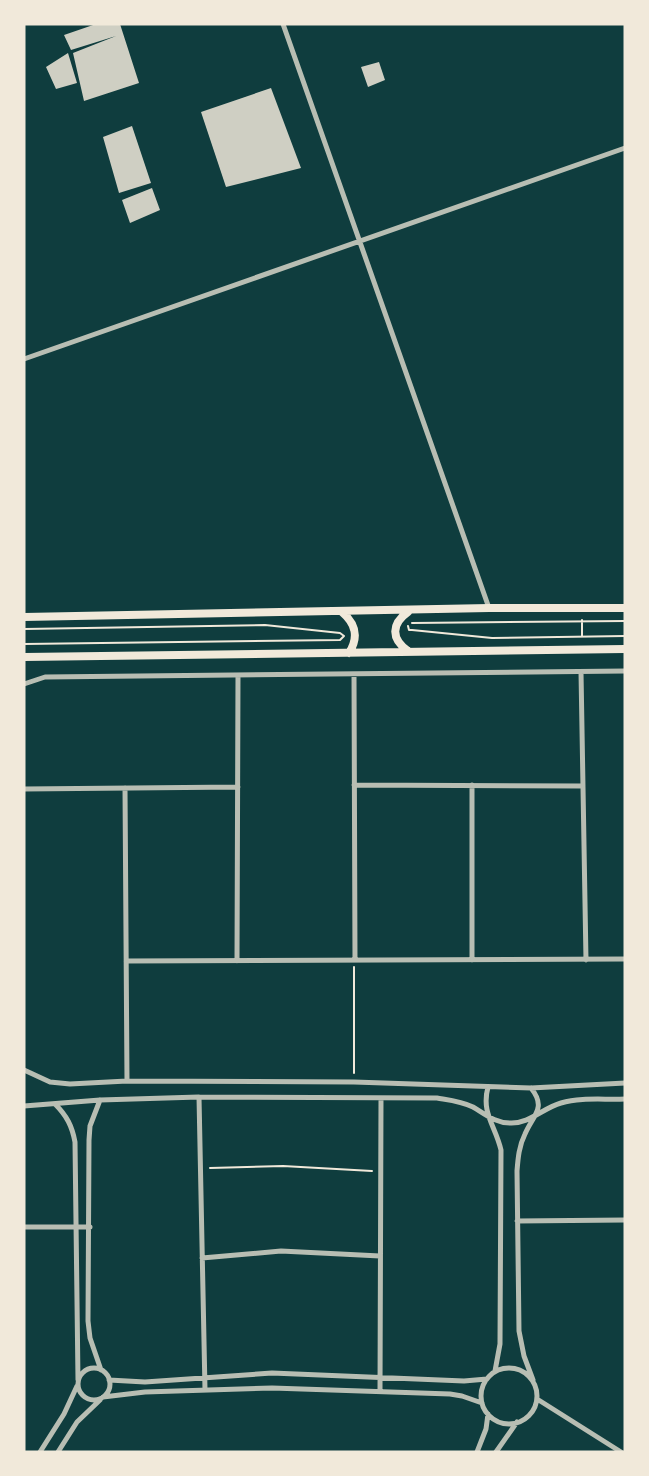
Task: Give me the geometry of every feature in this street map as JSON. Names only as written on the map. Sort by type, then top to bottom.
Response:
[{"type":"main road","points":[[24,617],[489,608],[625,608]]},
{"type":"main road","points":[[408,611],[400,617],[395,626],[395,637],[408,651]]},
{"type":"main road","points":[[342,612],[350,618],[354,626],[354,645],[349,653]]},
{"type":"main road","points":[[24,657],[625,649]]},
{"type":"street","points":[[283,24],[489,608]]},
{"type":"street","points":[[24,359],[625,148]]},
{"type":"street","points":[[24,684],[45,677],[625,671]]},
{"type":"street","points":[[581,672],[586,960]]},
{"type":"street","points":[[354,674],[355,960]]},
{"type":"street","points":[[237,961],[238,676]]},
{"type":"street","points":[[354,785],[583,786]]},
{"type":"street","points":[[472,785],[472,960]]},
{"type":"street","points":[[24,789],[238,787]]},
{"type":"street","points":[[126,788],[127,1082]]},
{"type":"street","points":[[126,961],[625,959]]},
{"type":"street","points":[[24,1070],[50,1082],[70,1084],[354,1082],[531,1088],[625,1083]]},
{"type":"street","points":[[488,1087],[485,1107],[487,1116],[497,1132],[501,1150],[500,1344],[495,1371],[487,1379],[482,1391],[482,1403],[488,1413],[501,1422],[517,1422]]},
{"type":"street","points":[[496,1452],[517,1422],[531,1413],[537,1399],[519,1331],[516,1171],[525,1132],[536,1115],[539,1105],[537,1095],[531,1088]]},
{"type":"street","points":[[24,1106],[100,1100],[200,1097],[455,1100],[499,1122],[512,1124],[525,1121],[563,1102],[625,1100]]},
{"type":"street","points":[[200,1097],[205,1390]]},
{"type":"street","points":[[380,1392],[381,1098]]},
{"type":"street","points":[[58,1452],[77,1422],[109,1389],[109,1380],[101,1370],[90,1338],[88,1321],[90,1126],[100,1100]]},
{"type":"street","points":[[55,1104],[65,1115],[72,1128],[75,1142],[78,1382],[83,1396],[96,1400],[103,1397],[145,1392],[272,1388],[450,1394],[482,1403]]},
{"type":"street","points":[[517,1221],[625,1220]]},
{"type":"street","points":[[24,1227],[90,1227]]},
{"type":"street","points":[[202,1258],[281,1251],[380,1256]]},
{"type":"street","points":[[495,1371],[512,1368],[520,1370],[533,1380]]},
{"type":"street","points":[[40,1452],[64,1414],[78,1382],[88,1369],[101,1370]]},
{"type":"street","points":[[109,1380],[145,1382],[272,1373],[464,1381],[487,1379]]},
{"type":"street","points":[[537,1399],[621,1452]]},
{"type":"street","points":[[477,1452],[486,1429],[488,1413]]},
{"type":"path","points":[[582,650],[583,609]]},
{"type":"path","points":[[625,621],[411,623],[408,627],[412,630],[474,638],[625,636]]},
{"type":"path","points":[[24,629],[265,625],[340,633],[344,636],[340,639],[328,640],[24,644]]},
{"type":"path","points":[[354,1082],[355,960]]},
{"type":"path","points":[[201,1169],[283,1167],[380,1172]]},
{"type":"building","points":[[96,24],[120,24],[139,83],[84,101],[73,53],[116,36],[71,50],[64,35]]},
{"type":"building","points":[[68,53],[77,83],[56,89],[46,67]]},
{"type":"building","points":[[379,62],[385,80],[368,87],[361,67]]},
{"type":"building","points":[[271,88],[301,168],[226,187],[201,112]]},
{"type":"building","points":[[132,126],[151,183],[119,193],[103,137]]},
{"type":"building","points":[[152,188],[160,210],[130,223],[122,200]]}]
